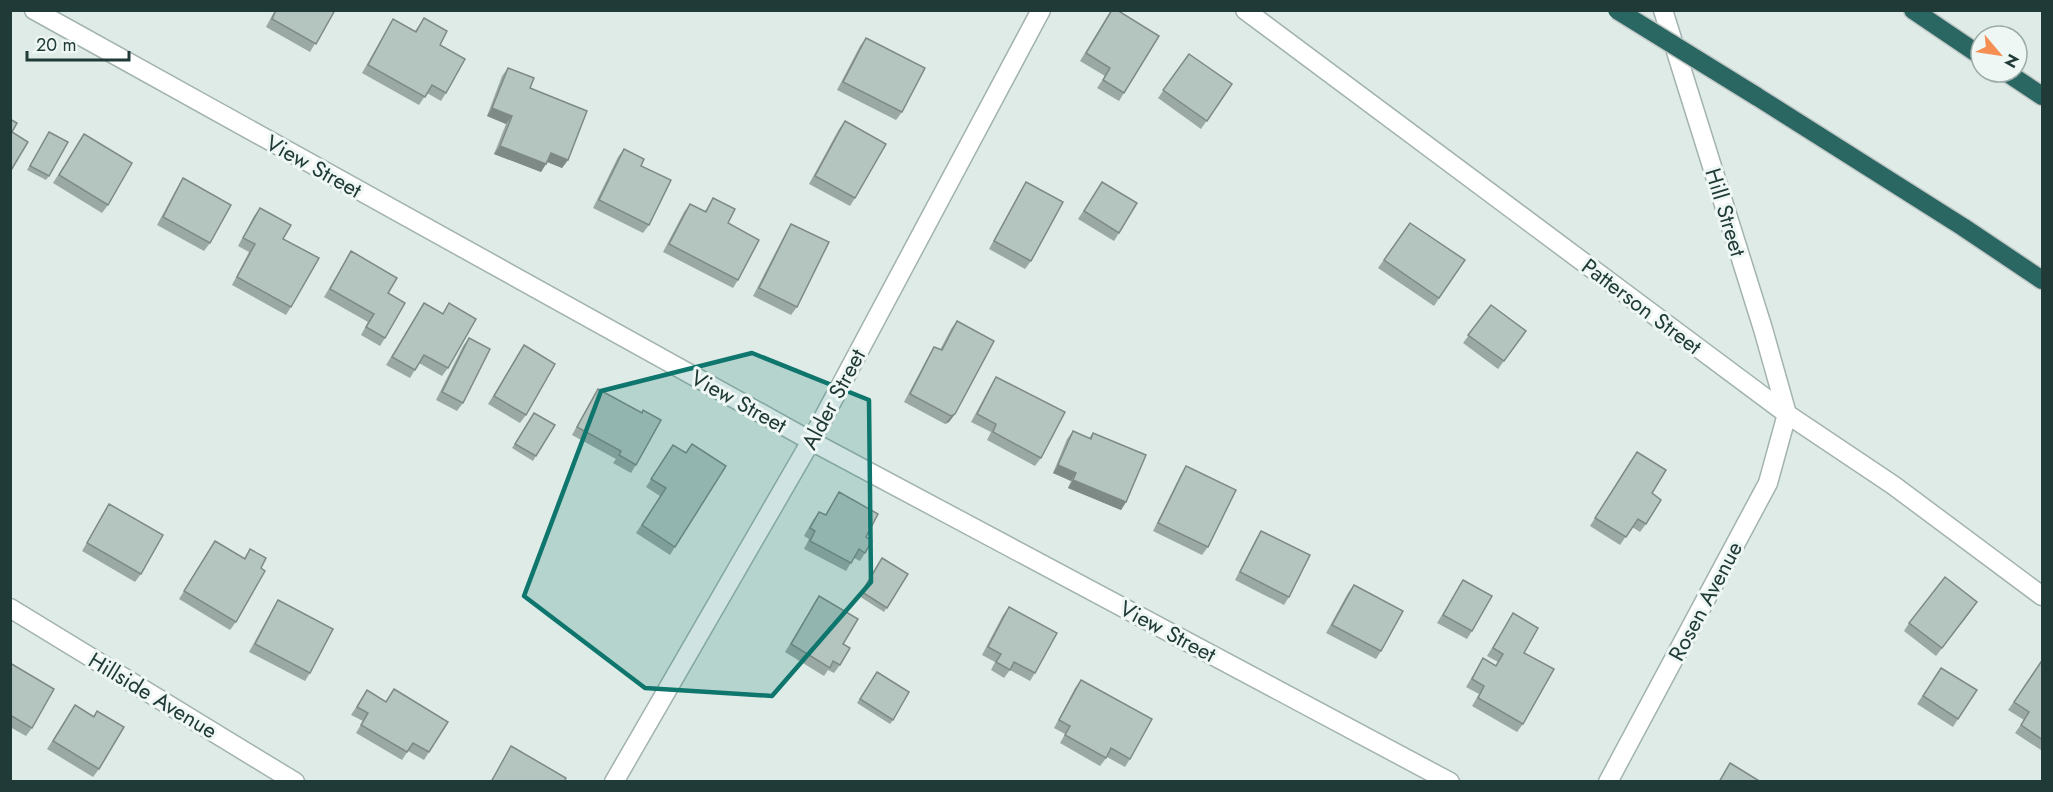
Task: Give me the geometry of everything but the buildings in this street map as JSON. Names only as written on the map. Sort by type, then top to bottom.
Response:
[{"type":"highway","points":[[1617,10],[2043,280]]},
{"type":"highway","points":[[1913,10],[1969,48]]},
{"type":"highway","points":[[2024,84],[2043,96]]},
{"type":"street","name":"View Street","points":[[34,10],[811,441],[1450,782]]},
{"type":"street","name":"Alder Street","points":[[615,782],[811,441],[1041,10]]},
{"type":"street","name":"Patterson Street","points":[[1245,10],[1787,414],[1893,485],[2043,596]]},
{"type":"street","name":"Hill Street","points":[[1663,10],[1787,414]]},
{"type":"street","name":"Rosen Avenue","points":[[1608,782],[1768,483],[1787,414]]},
{"type":"street","name":"Hillside Avenue","points":[[10,608],[295,782]]},
{"type":"highlighted area","points":[[752,353],[869,400],[871,582],[772,696],[645,688],[524,596],[601,391]]}]
